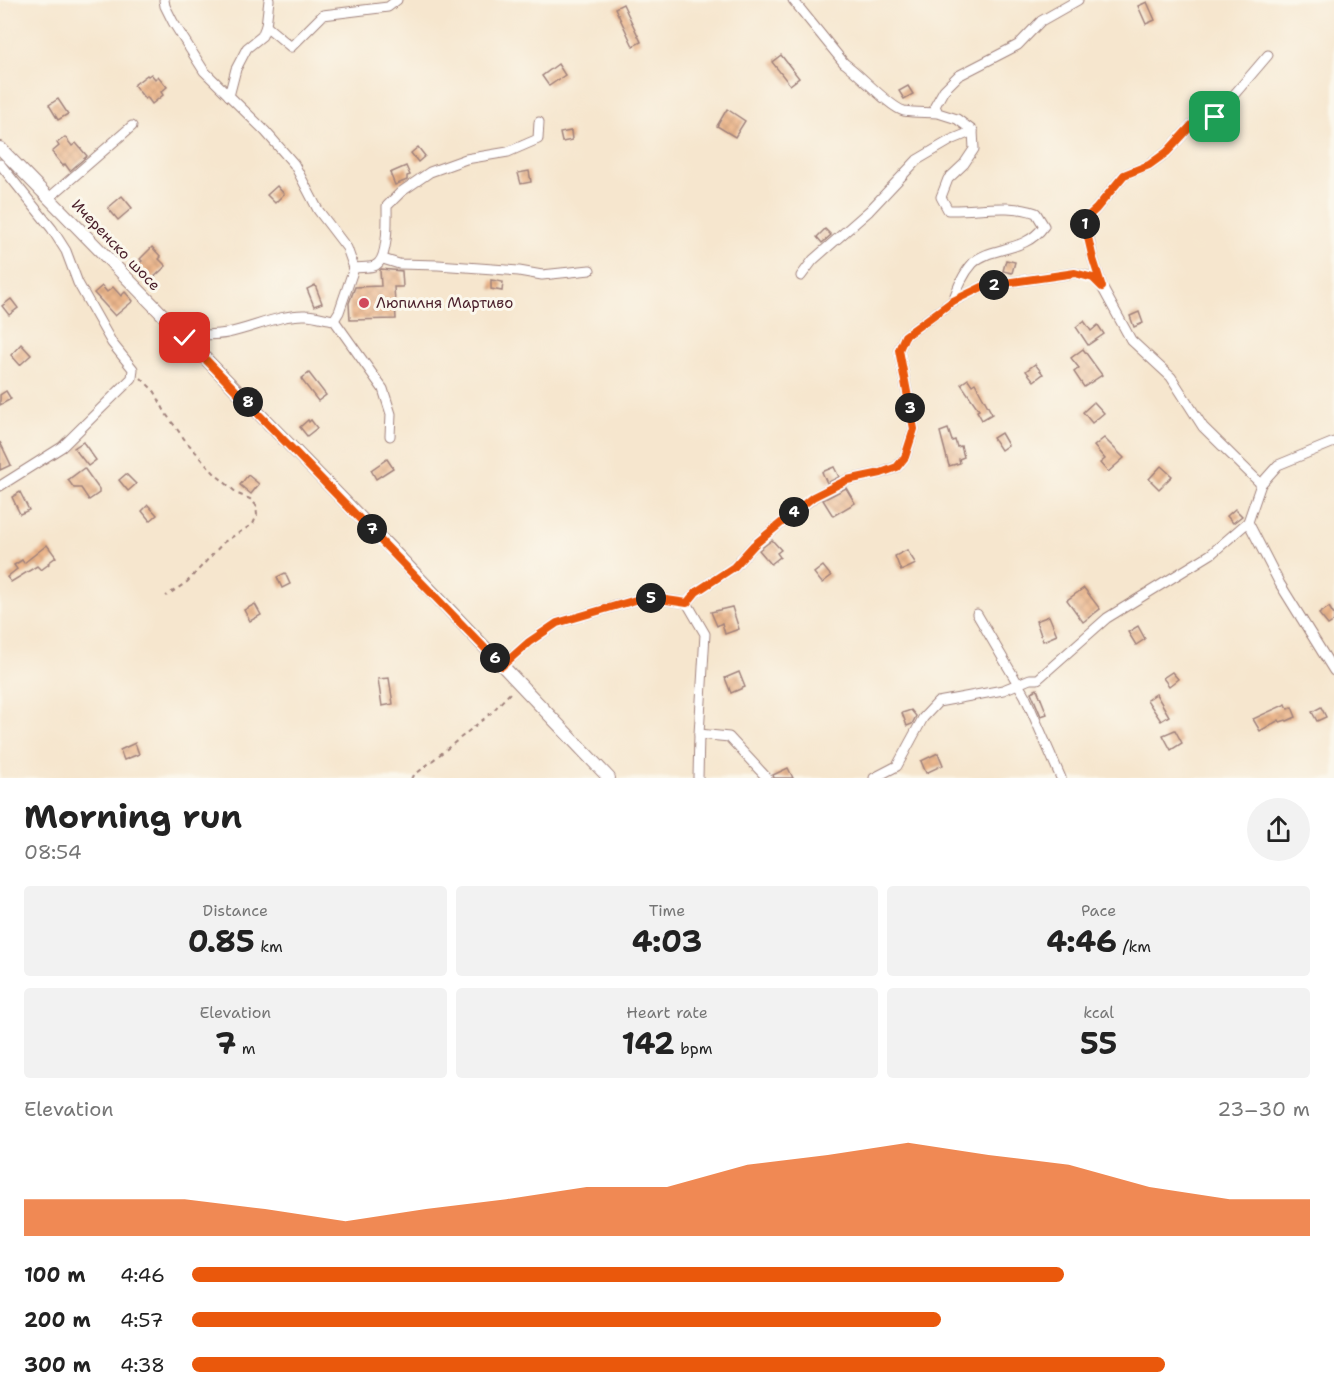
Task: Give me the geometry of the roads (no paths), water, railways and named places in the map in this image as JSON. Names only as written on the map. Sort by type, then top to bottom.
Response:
[{"type":"street","points":[[164,0],[173,22],[204,71],[265,131],[294,164],[318,210],[347,248],[354,268],[334,321]]},
{"type":"street","points":[[229,96],[236,69],[247,48],[262,36],[266,26],[269,0]]},
{"type":"street","points":[[266,26],[291,47],[323,15],[388,7],[397,0]]},
{"type":"street","points":[[793,0],[844,63],[902,111],[938,113],[957,119],[973,131],[974,149],[964,164],[948,179],[941,197],[948,210],[970,211],[997,207],[1026,209],[1036,213],[1044,226],[1038,234],[1018,246],[975,261],[962,278],[953,301]]},
{"type":"street","points":[[938,113],[935,106],[944,90],[958,76],[1018,45],[1041,21],[1064,4],[1078,0]]},
{"type":"street","points":[[1262,484],[1203,427],[1171,377],[1131,340],[1102,287],[1084,220],[1124,175],[1149,165],[1167,152],[1202,114],[1215,117],[1268,55]]},
{"type":"street","points":[[354,268],[376,265],[382,258],[385,248],[387,206],[401,192],[430,172],[466,159],[508,152],[538,139],[539,122]]},
{"type":"street","points":[[49,198],[132,126]]},
{"type":"street","points":[[801,276],[813,260],[869,212],[917,160],[951,140],[973,131]]},
{"type":"street","name":"Ичеренско шосе","points":[[0,148],[609,778]]},
{"type":"street","points":[[0,164],[66,251],[78,283],[112,343],[133,369],[132,378],[62,447],[0,486]]},
{"type":"street","points":[[382,258],[399,264],[519,271],[542,275],[590,270]]},
{"type":"street","points":[[687,603],[696,592],[734,567],[754,545],[813,497],[847,480],[897,467],[905,457],[914,429],[899,350],[905,336],[953,301],[984,286],[1075,273],[1093,278],[1102,287]]},
{"type":"street","points":[[185,338],[194,334],[228,333],[284,318],[306,315],[334,321],[383,389],[392,414],[390,435]]},
{"type":"street","points":[[874,778],[897,766],[923,718],[938,702],[1003,690],[1030,679],[1038,679],[1107,618],[1211,554],[1248,522],[1262,484],[1278,465],[1334,442]]},
{"type":"street","points":[[1248,522],[1280,584],[1334,671]]},
{"type":"street","points":[[502,666],[529,642],[557,623],[646,597],[687,603]]},
{"type":"street","points":[[687,603],[705,634],[698,778]]},
{"type":"street","points":[[977,614],[1026,696],[1061,778]]},
{"type":"street","points":[[699,734],[729,737],[767,778]]},
{"type":"place","name":"Люпилня Мартиво","points":[[364,303]]}]
